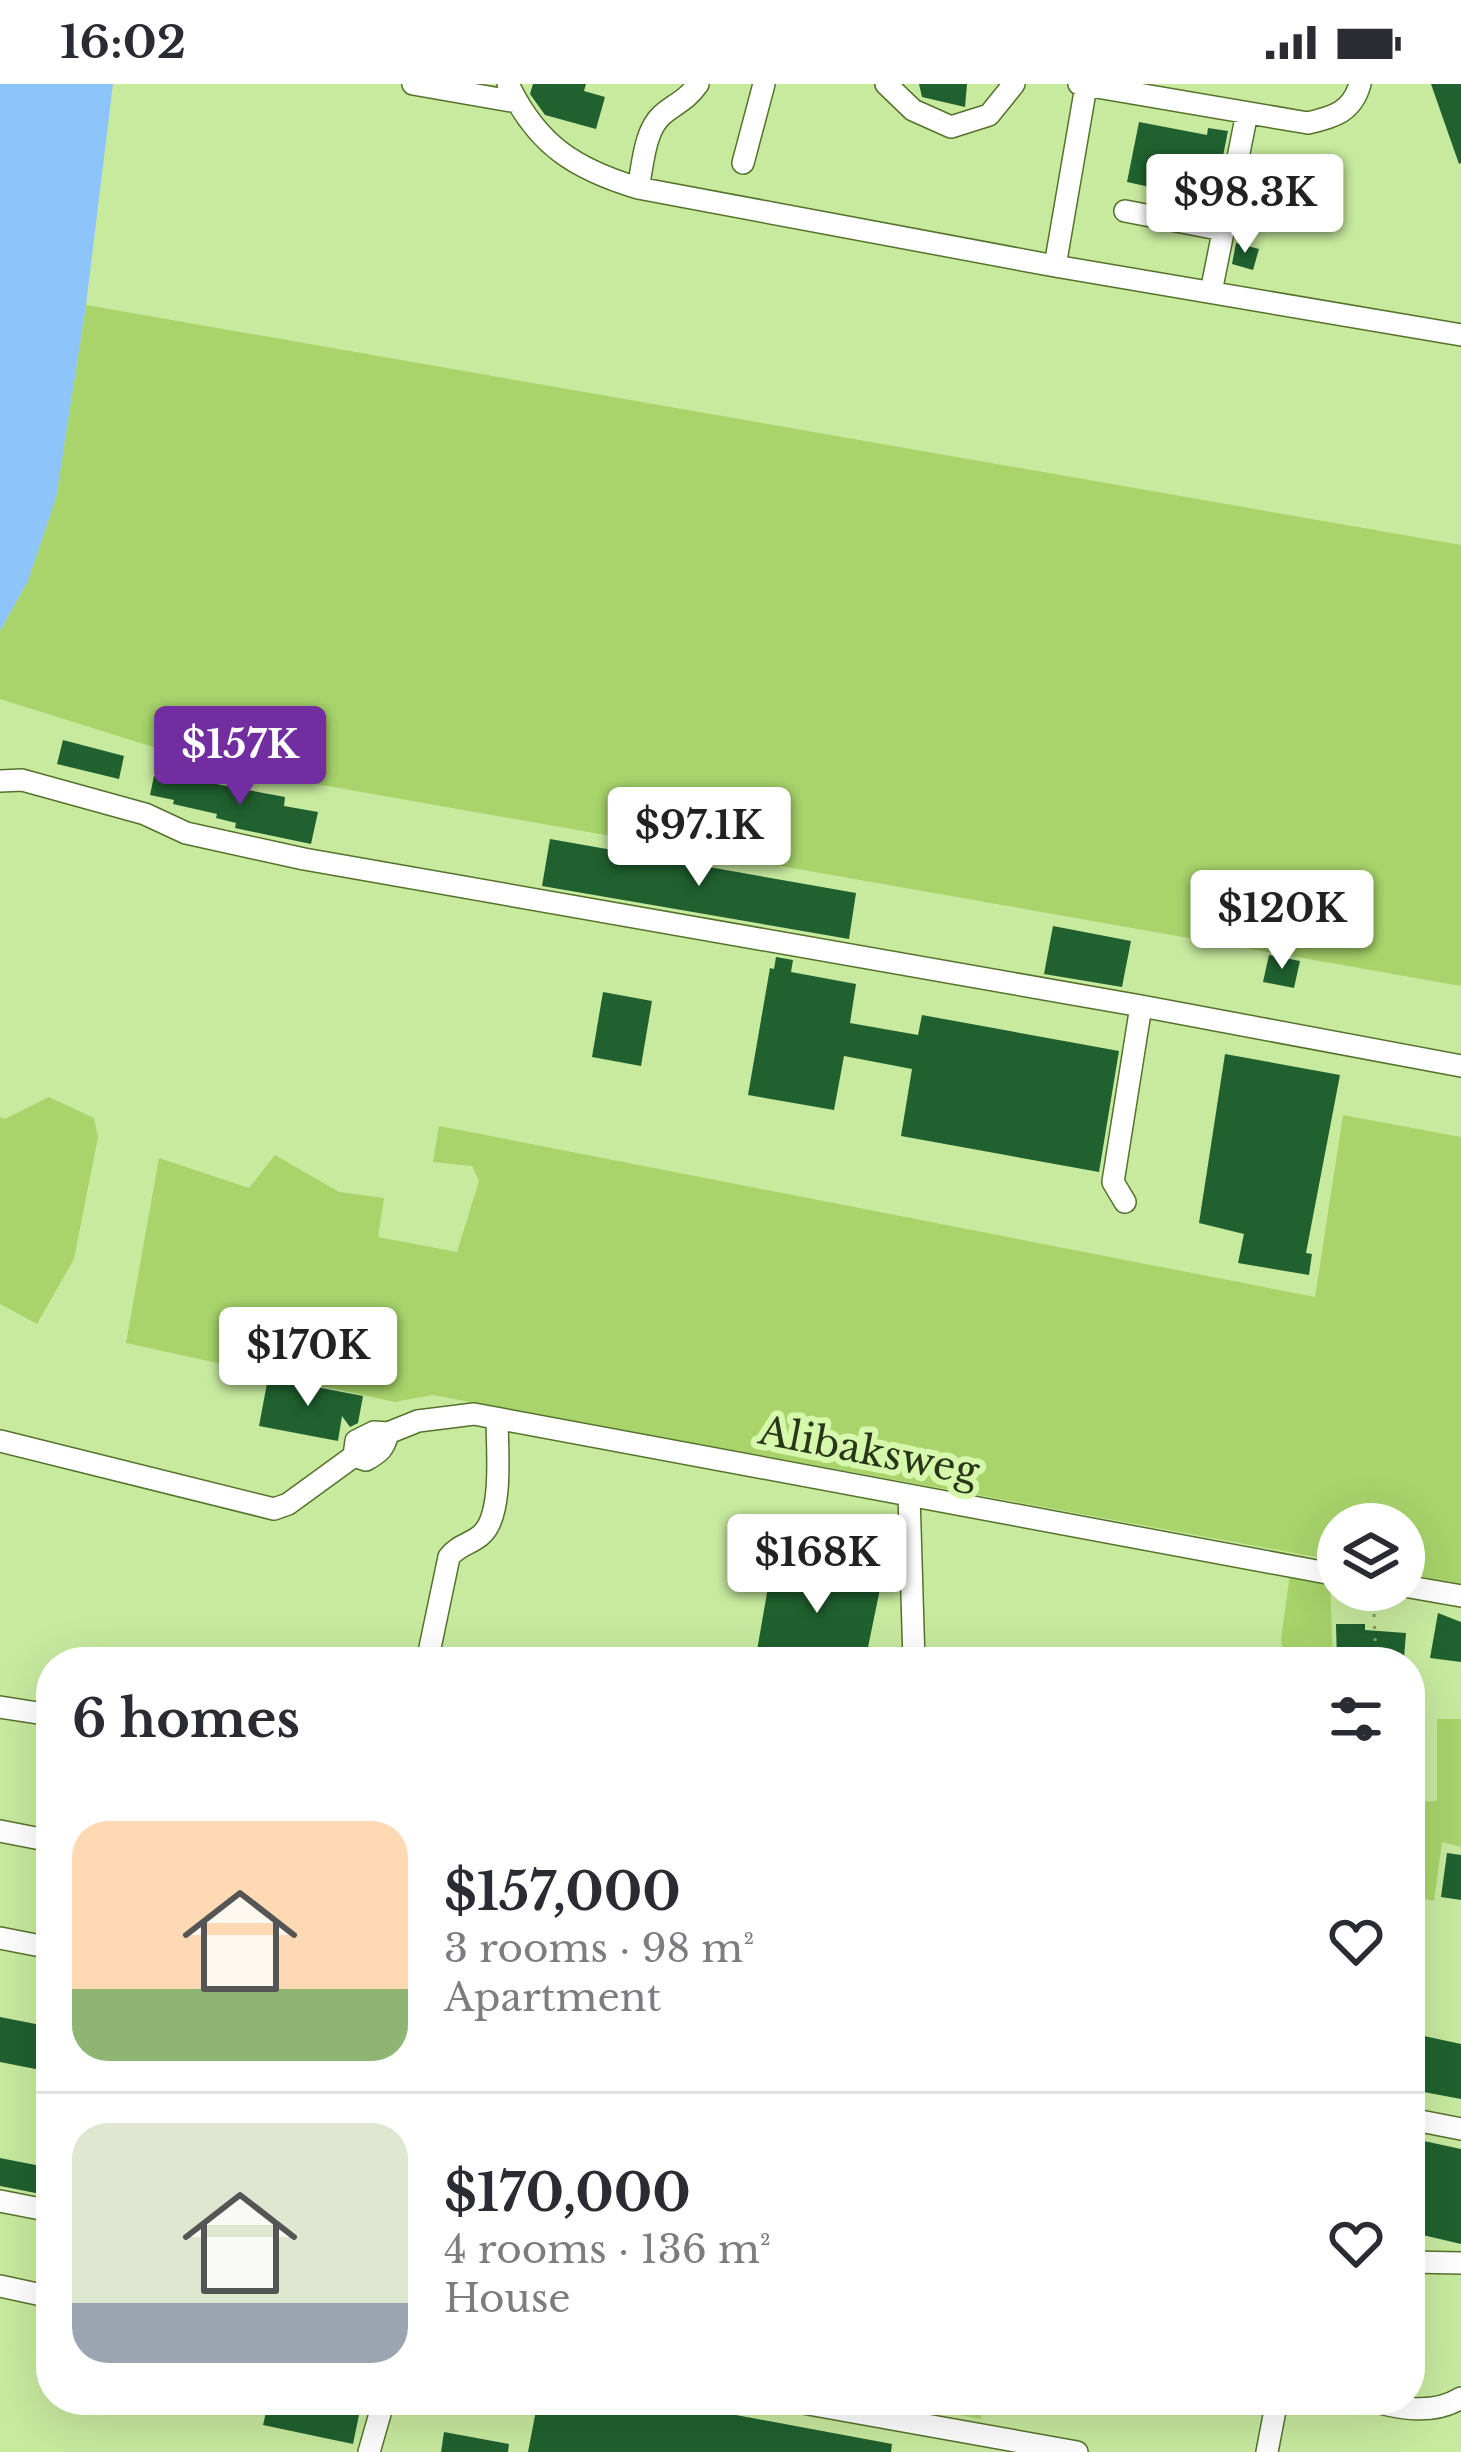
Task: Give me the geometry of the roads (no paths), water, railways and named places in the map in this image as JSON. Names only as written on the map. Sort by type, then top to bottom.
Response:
[{"type":"street","points":[[413,84],[513,93],[547,143],[597,175],[638,188],[1461,335]]},
{"type":"street","points":[[638,188],[651,130],[698,84]]},
{"type":"street","points":[[743,163],[764,84]]},
{"type":"street","points":[[886,84],[914,110],[951,127],[989,115],[1014,84]]},
{"type":"street","points":[[1055,266],[1083,85],[1308,123],[1344,113],[1360,84]]},
{"type":"street","points":[[1210,292],[1247,113]]},
{"type":"street","points":[[1125,211],[1223,230]]},
{"type":"street","points":[[0,781],[22,780],[145,814],[186,833],[304,859],[1461,1066]]},
{"type":"street","points":[[1126,1202],[1113,1182],[1141,1006]]},
{"type":"street","name":"Alibaksweg","points":[[0,1441],[274,1509],[288,1504],[370,1445],[418,1421],[474,1414],[1317,1571]]},
{"type":"street","points":[[430,1647],[449,1557],[483,1534],[491,1520],[497,1419]]},
{"type":"street","points":[[909,1495],[914,1647]]},
{"type":"street","points":[[1425,1590],[1461,1596]]},
{"type":"street","points":[[0,1707],[36,1713]]},
{"type":"street","points":[[0,1831],[36,1838]]},
{"type":"street","points":[[0,1938],[36,1945]]},
{"type":"street","points":[[1425,2122],[1461,2129]]},
{"type":"street","points":[[0,2201],[36,2208]]},
{"type":"street","points":[[1425,2262],[1461,2263]]},
{"type":"street","points":[[0,2285],[36,2293]]},
{"type":"street","points":[[1425,2408],[1461,2398]]},
{"type":"street","points":[[368,2452],[379,2415]]},
{"type":"street","points":[[869,2415],[1077,2452]]},
{"type":"street","points":[[1267,2452],[1274,2415]]},
{"type":"water","points":[[0,84],[113,84],[56,498],[28,581],[0,631]]}]
